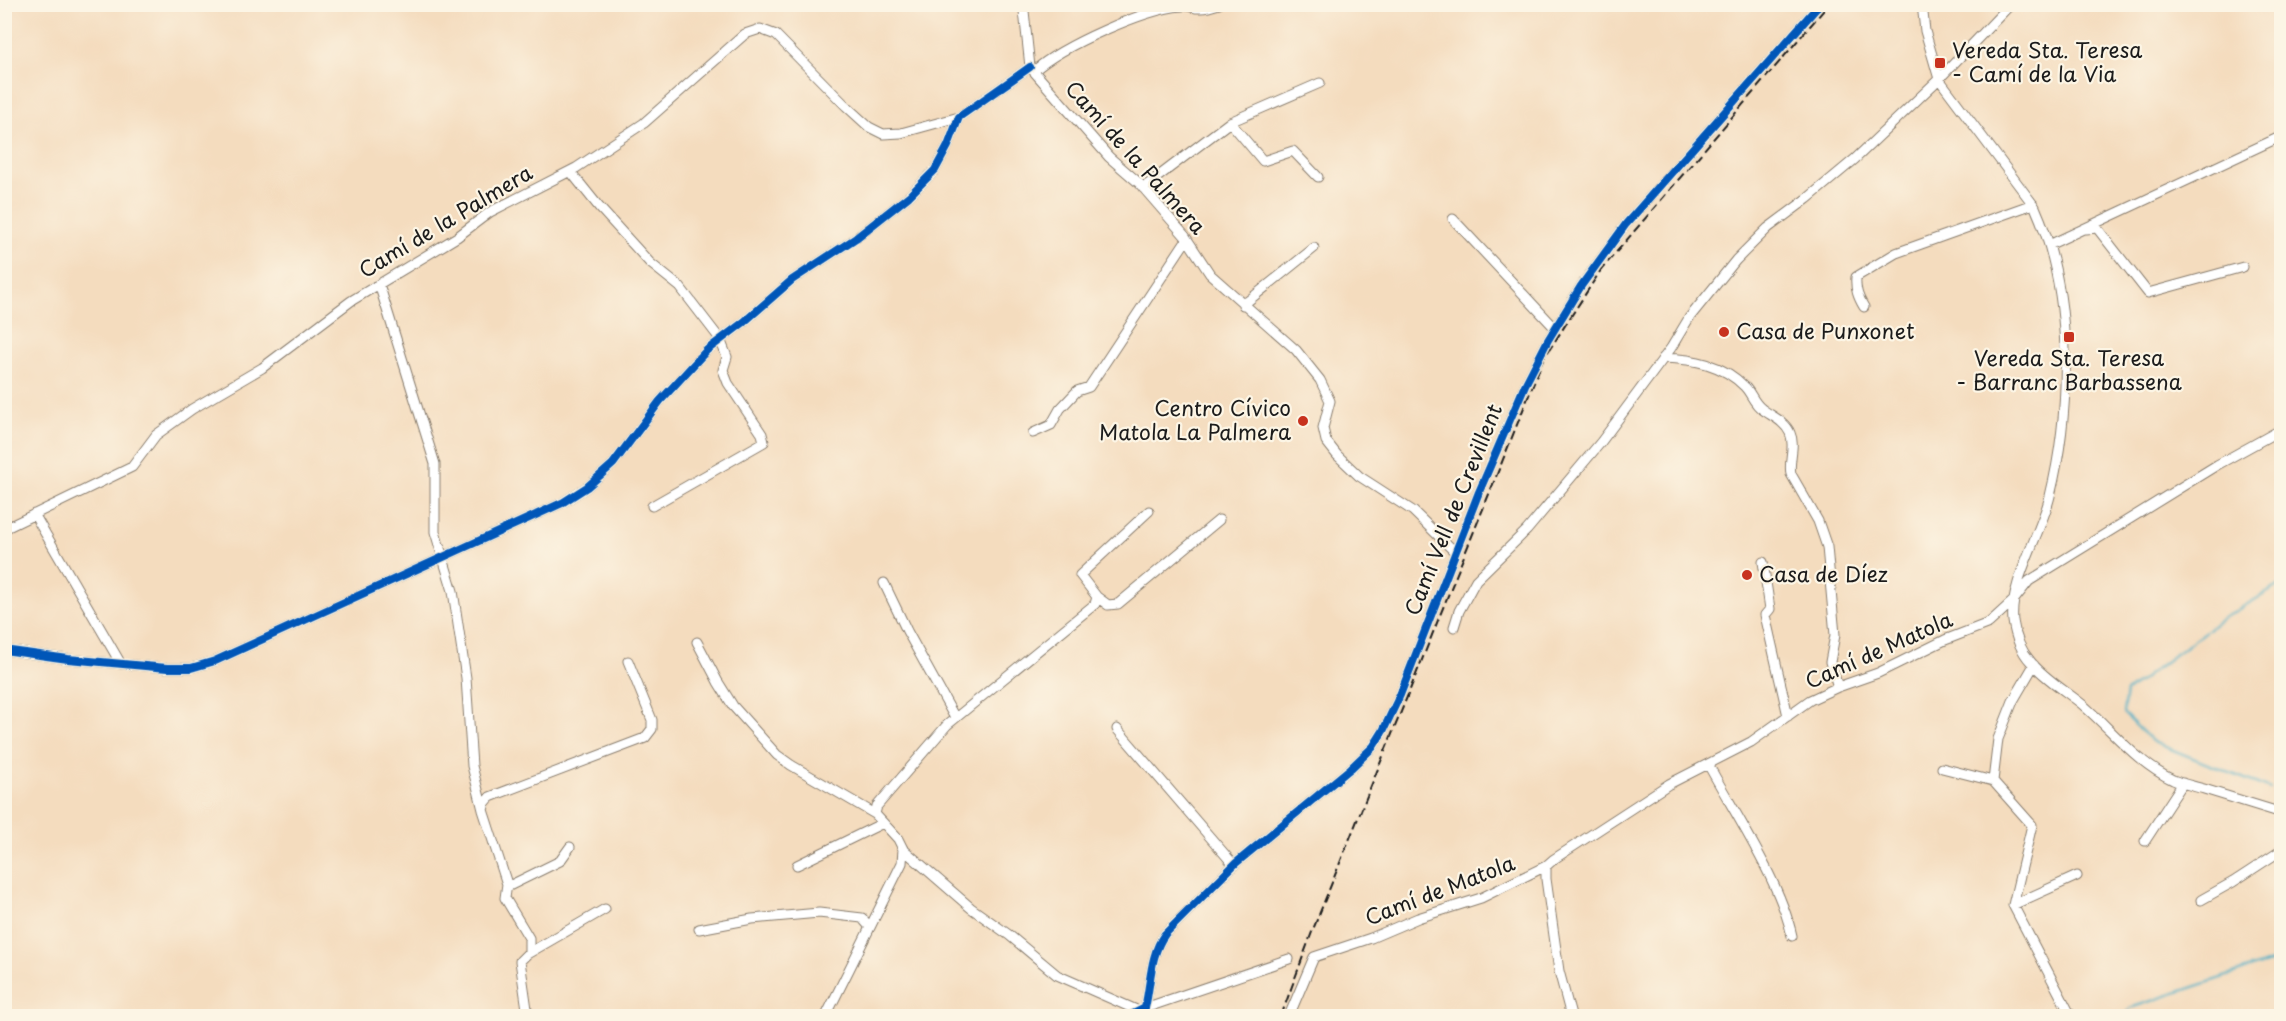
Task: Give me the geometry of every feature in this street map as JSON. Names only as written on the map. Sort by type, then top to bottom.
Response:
[{"type":"street","points":[[1021,4],[1032,69]]},
{"type":"street","points":[[4,650],[120,664],[191,668],[215,661],[562,503],[587,487],[613,464],[682,375],[720,339],[744,322],[792,280],[856,238],[909,196],[935,171],[959,117],[1048,59],[1090,38],[1148,13],[1184,5],[1199,9],[1219,4]]},
{"type":"street","name":"Camí Vell de Crevillent","points":[[1142,1009],[1157,944],[1234,865],[1373,747],[1400,695],[1455,552],[1525,385],[1555,328],[1581,286],[1626,224],[1820,4]]},
{"type":"street","points":[[1922,4],[1924,31],[1940,79],[2033,204],[2045,229],[2063,315],[2065,375],[2060,440],[2050,496],[2013,601],[2013,622],[2019,642],[2034,665],[2083,705],[2141,760],[2159,772],[2183,783],[2282,813]]},
{"type":"street","points":[[1454,627],[1459,611],[1476,580],[1527,530],[1578,470],[1663,358],[1696,310],[1736,260],[1768,228],[1855,159],[1940,79],[2011,4]]},
{"type":"street","name":"Camí de la Palmera","points":[[4,529],[132,467],[156,435],[192,409],[262,368],[351,301],[457,237],[490,212],[570,171],[644,123],[745,34],[760,29],[776,35],[846,106],[869,127],[883,134],[901,133],[959,117]]},
{"type":"street","name":"Camí de la Palmera","points":[[1032,69],[1109,157],[1143,188],[1187,239],[1210,274],[1296,350],[1320,380],[1330,401],[1323,428],[1326,441],[1337,455],[1359,476],[1413,511],[1455,552]]},
{"type":"street","points":[[1143,188],[1230,122],[1320,83]]},
{"type":"street","points":[[1230,122],[1263,161],[1293,151],[1318,177]]},
{"type":"street","points":[[2049,245],[2282,136]]},
{"type":"street","points":[[570,171],[650,263],[680,287],[720,339],[727,357],[723,370],[728,383],[762,434],[764,442],[652,506]]},
{"type":"street","points":[[1864,307],[1857,296],[1855,284],[1856,277],[1862,272],[1896,253],[2033,204]]},
{"type":"street","points":[[1453,219],[1555,328]]},
{"type":"street","points":[[2083,229],[2097,228],[2148,293],[2243,267]]},
{"type":"street","points":[[1033,433],[1051,425],[1060,409],[1077,391],[1089,387],[1187,239]]},
{"type":"street","points":[[1243,305],[1314,248]]},
{"type":"street","points":[[379,284],[435,464],[435,532],[454,602],[466,678],[472,766],[483,810],[507,884],[505,898],[529,938],[527,954]]},
{"type":"street","points":[[1663,358],[1684,359],[1705,364],[1733,375],[1749,391],[1761,409],[1774,415],[1790,431],[1793,446],[1789,466],[1791,474],[1818,521],[1827,546],[1835,634],[1830,662],[1838,687]]},
{"type":"street","name":"Camí de Matola","points":[[1289,1017],[1314,957],[1371,938],[1418,918],[1480,898],[1546,866],[1669,784],[1751,742],[1810,700],[1878,673],[1945,640],[1989,623],[2013,601],[2029,581],[2217,465],[2282,429]]},
{"type":"street","points":[[1149,511],[1080,575],[1097,597],[1108,605],[1118,604],[1219,520]]},
{"type":"street","points":[[34,514],[120,664]]},
{"type":"street","points":[[1763,562],[1770,609],[1765,615],[1788,716]]},
{"type":"street","points":[[884,583],[918,652],[955,718]]},
{"type":"street","points":[[875,814],[877,806],[947,724],[1095,604],[1097,597]]},
{"type":"street","points":[[698,642],[733,706],[777,755],[875,814],[898,839],[903,849],[971,908],[1017,941],[1057,975],[1142,1009]]},
{"type":"street","points":[[483,810],[490,797],[645,738],[652,729],[652,720],[628,661]]},
{"type":"street","points":[[1993,781],[1998,739],[2013,701],[2034,665]]},
{"type":"street","points":[[1118,729],[1234,865]]},
{"type":"street","points":[[1708,764],[1768,873],[1789,923],[1792,936]]},
{"type":"street","points":[[1942,768],[1993,781],[2032,825],[2013,905],[2071,1017]]},
{"type":"street","points":[[2145,841],[2183,783]]},
{"type":"street","points":[[796,865],[883,823]]},
{"type":"street","points":[[507,888],[560,861],[570,847]]},
{"type":"street","points":[[826,1017],[902,863],[903,849]]},
{"type":"street","points":[[2200,900],[2233,882],[2282,850]]},
{"type":"street","points":[[1546,866],[1559,971],[1571,1017]]},
{"type":"street","points":[[2013,905],[2078,876]]},
{"type":"street","points":[[528,1017],[520,961],[527,954],[605,909]]},
{"type":"street","points":[[699,929],[752,919],[819,914],[862,918],[870,927]]},
{"type":"street","points":[[1129,1017],[1142,1009],[1289,959]]},
{"type":"waterway","points":[[2270,789],[2153,742],[2123,713],[2126,692],[2220,620],[2282,584]]},
{"type":"waterway","points":[[2125,1016],[2130,1008],[2282,958]]},
{"type":"railway","points":[[1281,1016],[1312,932],[1544,358],[1601,270],[1829,4]]},
{"type":"cycle path","points":[[1129,1016],[1145,1008],[1156,950],[1165,934],[1236,863],[1351,768],[1373,747],[1400,695],[1479,492],[1525,385],[1548,340],[1581,286],[1626,224],[1820,4]]},
{"type":"cycle path","points":[[4,650],[68,659],[191,668],[215,661],[562,503],[587,487],[613,464],[660,401],[707,350],[744,322],[792,280],[856,238],[909,196],[935,170],[948,146],[959,117],[1030,67]]},
{"type":"place","name":"Vereda Sta. Teresa - Camí de la Via","points":[[1940,63]]},
{"type":"place","name":"Casa de Punxonet","points":[[1724,332]]},
{"type":"place","name":"Vereda Sta. Teresa - Barranc Barbassena","points":[[2069,337]]},
{"type":"place","name":"Centro Cívico Matola La Palmera","points":[[1303,421]]},
{"type":"place","name":"Casa de Díez","points":[[1747,575]]}]
